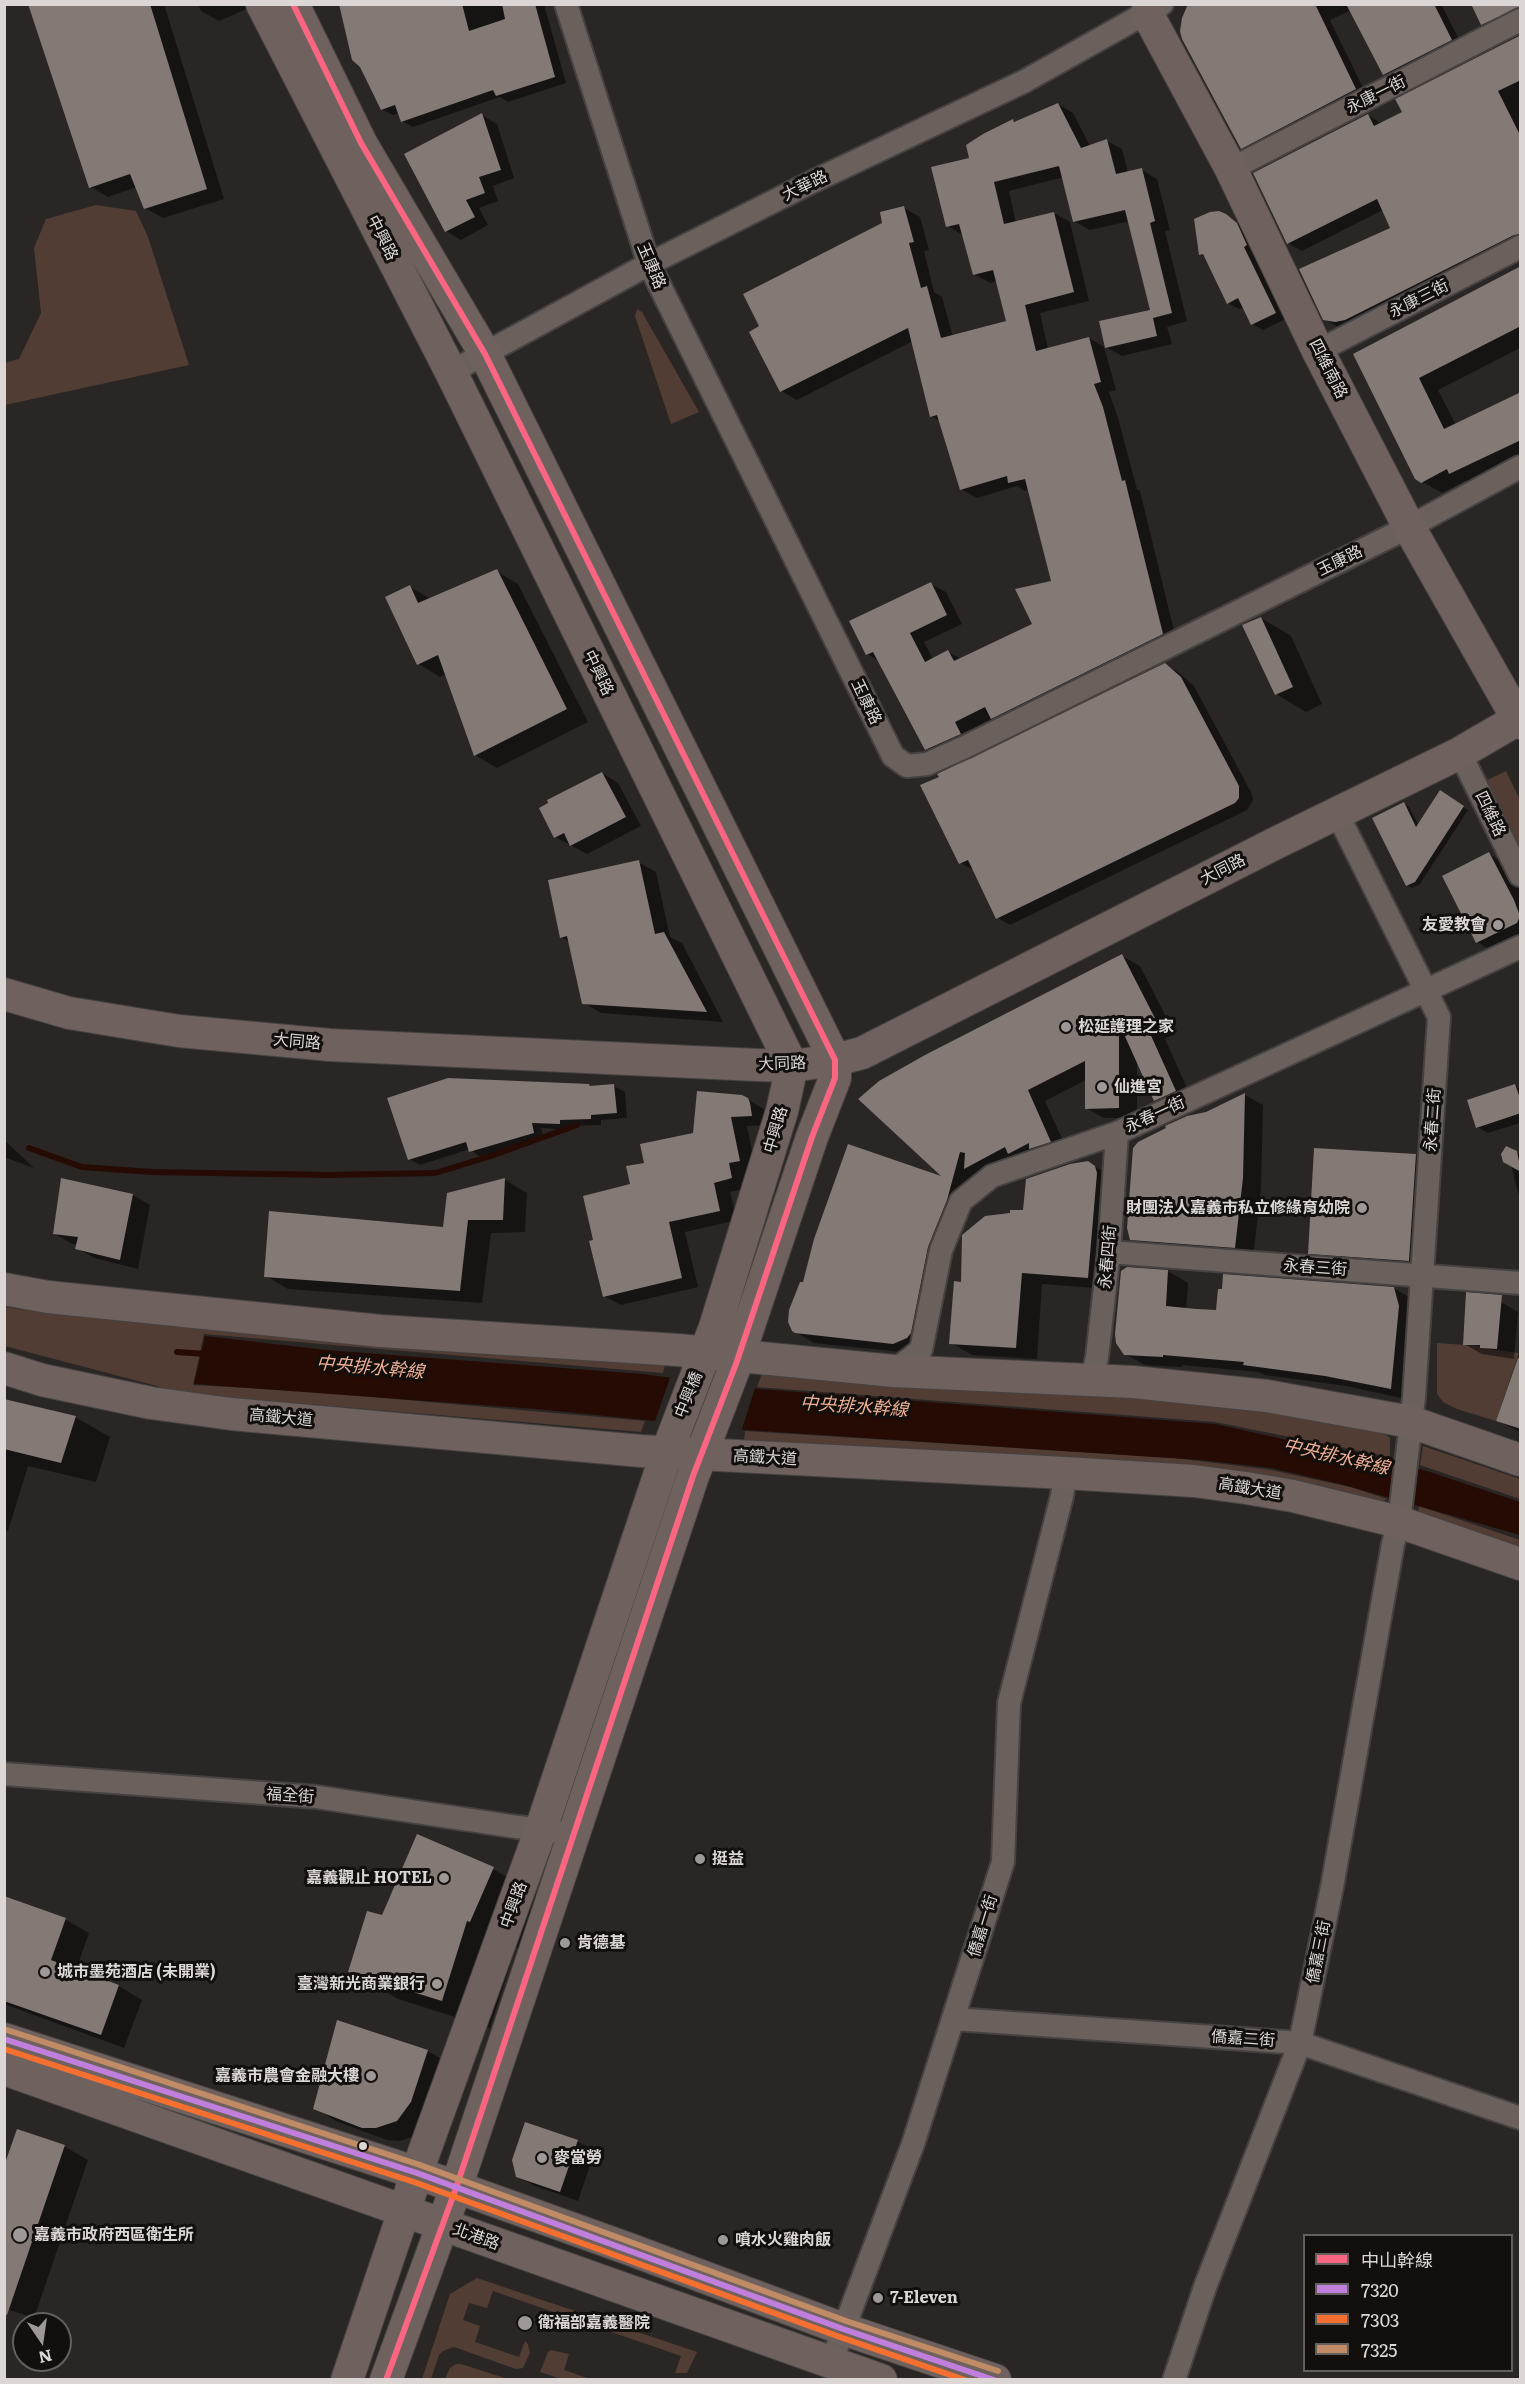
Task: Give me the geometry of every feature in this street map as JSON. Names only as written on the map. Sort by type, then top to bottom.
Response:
[{"type":"street","name":"中興路","points":[[262,4],[451,372],[792,1066],[782,1111],[704,1357]]},
{"type":"street","name":"中興路","points":[[293,4],[360,143],[485,354],[836,1060]]},
{"type":"street","name":"玉康路","points":[[566,4],[648,264],[893,756],[907,766],[927,764],[965,747],[1409,527],[1521,467]]},
{"type":"street","name":"大華路","points":[[451,372],[648,264],[814,181],[1025,81],[1155,9]]},
{"type":"street","name":"四維南路","points":[[1155,9],[1318,351],[1409,527],[1520,720]]},
{"type":"street","name":"永康一街","points":[[1231,169],[1521,20]]},
{"type":"street","name":"永康三街","points":[[1318,351],[1521,247]]},
{"type":"street","name":"大同路","points":[[4,994],[69,1013],[135,1024],[179,1031],[306,1043],[792,1066],[836,1060],[862,1053],[1460,753],[1520,720]]},
{"type":"street","name":"四維路","points":[[1460,753],[1521,875]]},
{"type":"street","name":"永春二街","points":[[1337,813],[1440,1017],[1424,1276],[1409,1436]]},
{"type":"street","name":"永春一街","points":[[894,1371],[921,1350],[941,1250],[961,1201],[992,1176],[1117,1133],[1521,947]]},
{"type":"street","points":[[737,1360],[812,1137],[835,1078],[836,1060]]},
{"type":"street","name":"永春四街","points":[[1092,1380],[1097,1357],[1109,1252],[1117,1133]]},
{"type":"street","name":"永春三街","points":[[1109,1252],[1521,1283]]},
{"type":"street","points":[[4,1289],[69,1299],[381,1331],[894,1371],[1092,1380],[1267,1396],[1409,1436],[1521,1460]]},
{"type":"street","name":"中興橋","points":[[671,1441],[704,1357]]},
{"type":"street","name":"中興橋","points":[[705,1442],[737,1360]]},
{"type":"street","name":"高鐵大道","points":[[4,1368],[42,1380],[140,1401],[231,1414],[705,1442],[1065,1473],[1194,1481],[1399,1514],[1521,1564]]},
{"type":"street","name":"僑嘉三街","points":[[1174,2379],[1205,2287],[1300,2043],[1332,1887],[1399,1514],[1409,1436]]},
{"type":"street","name":"中興路","points":[[347,2379],[417,2173],[541,1829],[671,1441]]},
{"type":"street","name":"中興路","points":[[386,2379],[456,2188],[705,1442]]},
{"type":"street","name":"僑嘉一街","points":[[831,2363],[914,2144],[1003,1862],[1009,1703],[1062,1496],[1065,1473]]},
{"type":"street","name":"福全街","points":[[4,1774],[316,1797],[517,1827],[573,1833]]},
{"type":"street","name":"僑嘉二街","points":[[954,2019],[1300,2043],[1521,2118]]},
{"type":"street","points":[[4,2039],[417,2173],[843,2329],[995,2379]]},
{"type":"street","name":"北港路","points":[[4,2069],[881,2379]]},
{"type":"shaded area","points":[[96,205],[136,211],[148,237],[189,365],[5,405],[5,363],[19,359],[41,313],[34,248],[46,219]]},
{"type":"shaded area","points":[[637,309],[642,312],[699,412],[671,424],[635,316]]},
{"type":"shaded area","points":[[1506,771],[1520,800],[1520,865],[1479,784]]},
{"type":"shaded area","points":[[4,1307],[45,1313],[120,1314],[666,1361],[663,1373],[204,1334],[193,1385],[304,1391],[645,1421],[641,1432],[187,1394],[5,1346]]},
{"type":"shaded area","points":[[1437,1343],[1480,1346],[1480,1348],[1519,1353],[1496,1421],[1457,1409],[1443,1402],[1437,1394]]},
{"type":"shaded area","points":[[764,1368],[1259,1405],[1377,1429],[1390,1438],[1390,1457],[1215,1422],[757,1387]]},
{"type":"shaded area","points":[[745,1431],[1175,1458],[1271,1470],[1350,1487],[1387,1499],[1378,1504],[744,1441]]},
{"type":"shaded area","points":[[1423,1446],[1520,1479],[1520,1499],[1420,1465]]},
{"type":"shaded area","points":[[1419,1506],[1520,1540],[1520,1555],[1417,1516]]},
{"type":"shaded area","points":[[477,2278],[697,2352],[687,2373],[675,2373],[681,2356],[493,2291],[487,2308],[469,2303],[463,2320],[480,2326],[475,2342],[519,2357],[525,2341],[530,2353],[523,2368],[516,2369],[454,2347],[439,2355],[431,2379],[422,2379],[450,2294]]},
{"type":"shaded area","points":[[551,2350],[569,2354],[564,2370],[590,2379],[561,2379],[540,2372]]},
{"type":"shaded area","points":[[456,2364],[508,2379],[445,2379],[450,2368]]},
{"type":"water","points":[[205,1336],[326,1350],[642,1374],[760,1389],[1215,1424],[1424,1470],[1520,1502],[1520,1535],[1344,1485],[1271,1468],[1200,1460],[746,1430],[536,1409],[194,1384]]},
{"type":"pier","points":[[671,1375],[756,1385],[741,1432],[654,1424]]},
{"type":"building","points":[[28,4],[150,4],[207,189],[144,209],[130,174],[89,188]]},
{"type":"building","points":[[339,4],[462,4],[469,31],[505,19],[502,4],[535,4],[555,77],[496,96],[493,90],[401,122],[395,105],[381,110],[360,67],[352,60]]},
{"type":"building","points":[[1188,4],[1315,4],[1356,89],[1241,149],[1182,39],[1180,31],[1182,18]]},
{"type":"building","points":[[1346,4],[1434,4],[1452,40],[1383,75]]},
{"type":"building","points":[[1471,4],[1521,4],[1521,7],[1481,25]]},
{"type":"building","points":[[1521,35],[1521,80],[1498,91],[1521,137],[1521,234],[1514,235],[1345,320],[1335,322],[1323,320],[1299,269],[1390,228],[1377,199],[1287,244],[1253,173],[1368,114],[1374,126],[1402,112],[1395,99]]},
{"type":"building","points":[[1058,103],[1081,148],[1107,139],[1116,174],[1142,168],[1155,221],[1150,223],[1172,313],[1153,318],[1157,336],[1105,348],[1099,321],[1150,310],[1125,210],[1073,222],[1059,166],[994,182],[1004,224],[1054,212],[1074,292],[1025,305],[1036,351],[1089,337],[1101,382],[1094,384],[1103,407],[1122,481],[1125,480],[1163,634],[991,719],[985,707],[955,722],[961,734],[925,750],[873,652],[866,655],[849,621],[931,582],[947,615],[910,633],[925,662],[948,650],[954,661],[1032,624],[1015,589],[1051,581],[1025,479],[1008,483],[1007,476],[960,490],[937,415],[930,417],[908,328],[780,392],[749,332],[759,326],[743,294],[882,223],[880,212],[904,206],[914,242],[909,243],[921,288],[927,286],[941,338],[1006,321],[993,270],[973,275],[959,224],[946,227],[931,167],[969,158],[966,145],[983,134],[1013,119],[1014,122]]},
{"type":"building","points":[[482,113],[501,170],[479,177],[485,193],[466,200],[475,217],[445,232],[404,154]]},
{"type":"building","points":[[1219,211],[1237,223],[1247,245],[1244,247],[1276,313],[1251,325],[1238,298],[1227,304],[1203,254],[1199,255],[1194,219]]},
{"type":"building","points":[[1521,266],[1521,326],[1419,378],[1444,429],[1521,392],[1521,440],[1449,474],[1447,469],[1421,483],[1415,479],[1353,354]]},
{"type":"building","points":[[497,569],[567,709],[474,756],[438,655],[417,665],[385,597],[410,585],[418,603]]},
{"type":"building","points":[[1261,617],[1293,687],[1275,695],[1242,625]]},
{"type":"building","points":[[1165,663],[1181,677],[1239,786],[1239,798],[1235,803],[996,919],[968,860],[959,864],[920,785],[939,777],[937,774]]},
{"type":"building","points":[[602,772],[626,817],[570,846],[564,833],[554,838],[539,808],[548,803],[547,800]]},
{"type":"building","points":[[1440,790],[1464,806],[1415,882],[1406,886],[1372,818],[1404,802],[1416,827]]},
{"type":"building","points":[[1489,852],[1520,916],[1517,923],[1476,943],[1442,876]]},
{"type":"building","points":[[639,860],[655,934],[664,932],[707,1012],[582,1004],[567,936],[560,938],[548,880]]},
{"type":"building","points":[[1122,954],[1158,1024],[1148,1029],[1176,1091],[1154,1101],[1119,1023],[1119,1108],[1085,1109],[1085,1061],[1028,1090],[1051,1142],[1029,1149],[1029,1143],[1008,1154],[1005,1147],[964,1169],[965,1153],[960,1152],[947,1200],[928,1247],[911,1333],[907,1338],[893,1344],[792,1331],[788,1322],[789,1310],[800,1282],[803,1282],[814,1239],[848,1144],[941,1176],[858,1099],[879,1081],[925,1055]]},
{"type":"building","points":[[448,1078],[589,1084],[590,1086],[614,1084],[617,1113],[591,1115],[591,1119],[560,1120],[560,1124],[532,1123],[534,1133],[469,1152],[466,1142],[408,1160],[387,1098]]},
{"type":"building","points":[[1515,1084],[1521,1101],[1521,1113],[1476,1128],[1467,1100]]},
{"type":"building","points":[[697,1091],[742,1095],[748,1098],[750,1103],[752,1116],[731,1117],[740,1161],[729,1163],[732,1178],[714,1183],[720,1211],[669,1222],[682,1278],[603,1297],[589,1241],[593,1240],[583,1196],[630,1184],[626,1166],[644,1163],[640,1144],[693,1133]]},
{"type":"building","points":[[1245,1093],[1243,1178],[1235,1248],[1130,1240],[1127,1228],[1133,1148],[1138,1142],[1166,1128],[1165,1126],[1187,1116],[1206,1112]]},
{"type":"building","points":[[1506,1146],[1517,1151],[1521,1172],[1503,1162],[1501,1154]]},
{"type":"building","name":"財團法人嘉義市私立修緣育幼院","points":[[1314,1148],[1416,1154],[1409,1261],[1308,1254]]},
{"type":"building","points":[[1088,1161],[1095,1166],[1097,1173],[1088,1278],[1022,1273],[1016,1348],[949,1344],[954,1281],[961,1282],[962,1235],[985,1216],[1010,1213],[1010,1210],[1023,1210],[1026,1179],[1070,1164]]},
{"type":"building","points":[[61,1178],[133,1194],[120,1260],[75,1249],[78,1237],[53,1234]]},
{"type":"building","points":[[505,1178],[503,1220],[468,1220],[460,1291],[264,1277],[269,1211],[443,1227],[447,1193]]},
{"type":"building","points":[[1127,1267],[1168,1270],[1166,1306],[1197,1309],[1216,1310],[1218,1289],[1222,1289],[1223,1274],[1394,1287],[1399,1306],[1391,1389],[1325,1376],[1243,1365],[1244,1362],[1163,1355],[1163,1357],[1124,1355],[1116,1343],[1115,1334],[1121,1271]]},
{"type":"building","points":[[1466,1292],[1502,1295],[1497,1349],[1480,1348],[1480,1345],[1463,1345]]},
{"type":"building","points":[[1518,1358],[1521,1359],[1521,1429],[1496,1421]]},
{"type":"building","points":[[4,1399],[76,1416],[61,1463],[4,1449]]},
{"type":"building","points":[[417,1834],[494,1867],[470,1922],[467,1921],[442,2001],[348,1972],[367,1911],[382,1915]]},
{"type":"building","name":"城市墨苑酒店 (未開業)","points":[[4,1896],[66,1918],[51,1960],[119,1985],[101,2035],[4,2001]]},
{"type":"building","name":"嘉義市農會金融大樓","points":[[337,2020],[428,2050],[411,2102],[397,2121],[376,2128],[362,2128],[313,2109]]},
{"type":"building","points":[[525,2122],[578,2140],[560,2192],[516,2177],[512,2160]]},
{"type":"building","name":"嘉義市政府西區衛生所","points":[[17,2129],[65,2145],[7,2315],[4,2314],[4,2166]]},
{"type":"waterway","points":[[29,1148],[82,1167],[152,1172],[328,1175],[435,1173],[491,1156],[577,1125]]},
{"type":"waterway","name":"中央排水幹線","points":[[177,1352],[206,1354]]},
{"type":"transit line","name":"中山幹線","points":[[293,4],[361,143],[485,354],[835,1060],[835,1078],[812,1137],[736,1364],[693,1476],[456,2188],[386,2380]]},
{"type":"transit line","name":"7325","points":[[7,2030],[420,2165],[846,2321],[998,2371]]},
{"type":"transit line","name":"7320","points":[[4,2039],[417,2173],[843,2329],[994,2380]]},
{"type":"transit line","name":"7303","points":[[4,2049],[414,2182],[840,2337],[965,2380]]},
{"type":"place","name":"友愛教會","points":[[1498,925]]},
{"type":"place","name":"松延護理之家","points":[[1066,1027]]},
{"type":"place","name":"仙進宮","points":[[1102,1087]]},
{"type":"place","name":"財團法人嘉義市私立修緣育幼院","points":[[1362,1208]]},
{"type":"place","name":"挺益","points":[[700,1859]]},
{"type":"place","name":"嘉義觀止 HOTEL","points":[[444,1878]]},
{"type":"place","name":"肯德基","points":[[565,1943]]},
{"type":"place","name":"城市墨苑酒店 (未開業)","points":[[45,1972]]},
{"type":"place","name":"臺灣新光商業銀行","points":[[437,1984]]},
{"type":"place","name":"嘉義市農會金融大樓","points":[[371,2076]]},
{"type":"place","name":"麥當勞","points":[[542,2158]]},
{"type":"place","name":"嘉義市政府西區衛生所","points":[[20,2235]]},
{"type":"place","name":"噴水火雞肉飯","points":[[723,2240]]},
{"type":"place","name":"7-Eleven","points":[[878,2298]]},
{"type":"place","name":"衛福部嘉義醫院","points":[[525,2323]]}]
